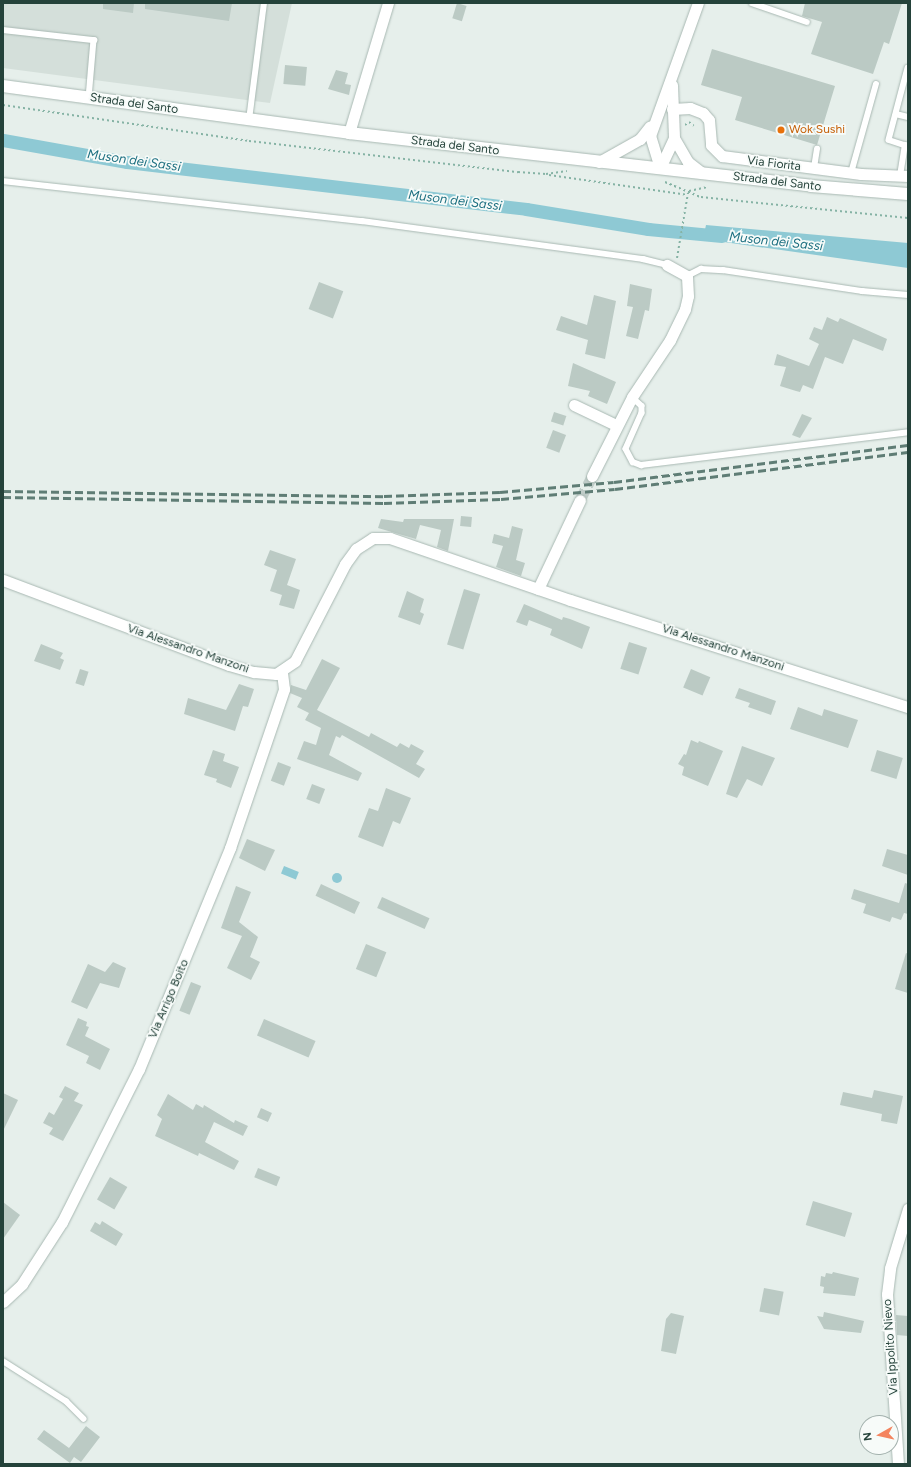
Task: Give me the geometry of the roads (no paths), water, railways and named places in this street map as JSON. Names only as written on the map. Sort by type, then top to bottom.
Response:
[{"type":"main road","name":"Strada del Santo","points":[[3,86],[349,133],[811,186],[908,194]]},
{"type":"street","points":[[349,133],[388,3]]},
{"type":"street","points":[[660,168],[650,136],[698,3]]},
{"type":"street","points":[[674,72],[672,109],[674,138],[688,162],[702,173]]},
{"type":"street","name":"Via Fiorita","points":[[672,109],[690,108],[703,113],[709,120],[711,145],[722,156],[814,169],[904,176]]},
{"type":"street","points":[[599,162],[640,140],[655,119]]},
{"type":"street","points":[[660,168],[674,138]]},
{"type":"street","points":[[592,476],[616,425],[632,397],[679,324],[688,296],[687,276],[667,265]]},
{"type":"street","points":[[574,405],[616,425]]},
{"type":"street","points":[[538,589],[580,500]]},
{"type":"street","name":"Via Alessandro Manzoni","points":[[3,580],[229,665],[269,674],[282,672],[295,661],[350,556],[363,543],[373,538],[390,538],[538,589],[908,707]]},
{"type":"street","name":"Via Arrigo Boito","points":[[3,1302],[22,1284],[58,1229],[139,1069],[230,848],[284,689],[282,672]]},
{"type":"street","name":"Via Ippolito Nievo","points":[[898,1464],[887,1294],[891,1261],[908,1209]]},
{"type":"lane","points":[[249,120],[264,3]]},
{"type":"lane","points":[[752,3],[807,22]]},
{"type":"lane","points":[[3,30],[94,40],[88,98]]},
{"type":"lane","points":[[904,176],[907,145],[889,140],[908,68]]},
{"type":"lane","points":[[851,173],[876,84]]},
{"type":"lane","points":[[896,114],[908,117]]},
{"type":"lane","points":[[814,169],[817,149]]},
{"type":"lane","points":[[3,181],[362,221],[643,259],[667,265]]},
{"type":"lane","points":[[687,276],[695,271],[707,268],[908,295]]},
{"type":"lane","points":[[632,397],[642,406],[642,413],[626,449],[633,462],[641,465],[908,432]]},
{"type":"lane","points":[[3,1361],[66,1401],[84,1419]]},
{"type":"water","points":[[706,225],[908,243],[908,268],[703,239]]},
{"type":"water","points":[[284,866],[299,872],[296,879],[281,873]]},
{"type":"water","points":[[335,873],[339,873],[341,874],[341,882],[335,883],[332,880],[332,876]]},
{"type":"waterway","name":"Muson dei Sassi","points":[[3,140],[127,162],[526,209],[648,229],[722,236]]},
{"type":"tunnel","points":[[580,500],[592,476]]},
{"type":"railway","points":[[3,491],[384,496],[500,492],[614,482],[908,445]]},
{"type":"railway","points":[[3,497],[384,503],[501,499],[615,489],[908,452]]},
{"type":"place","name":"Wok Sushi","points":[[781,130]]}]
